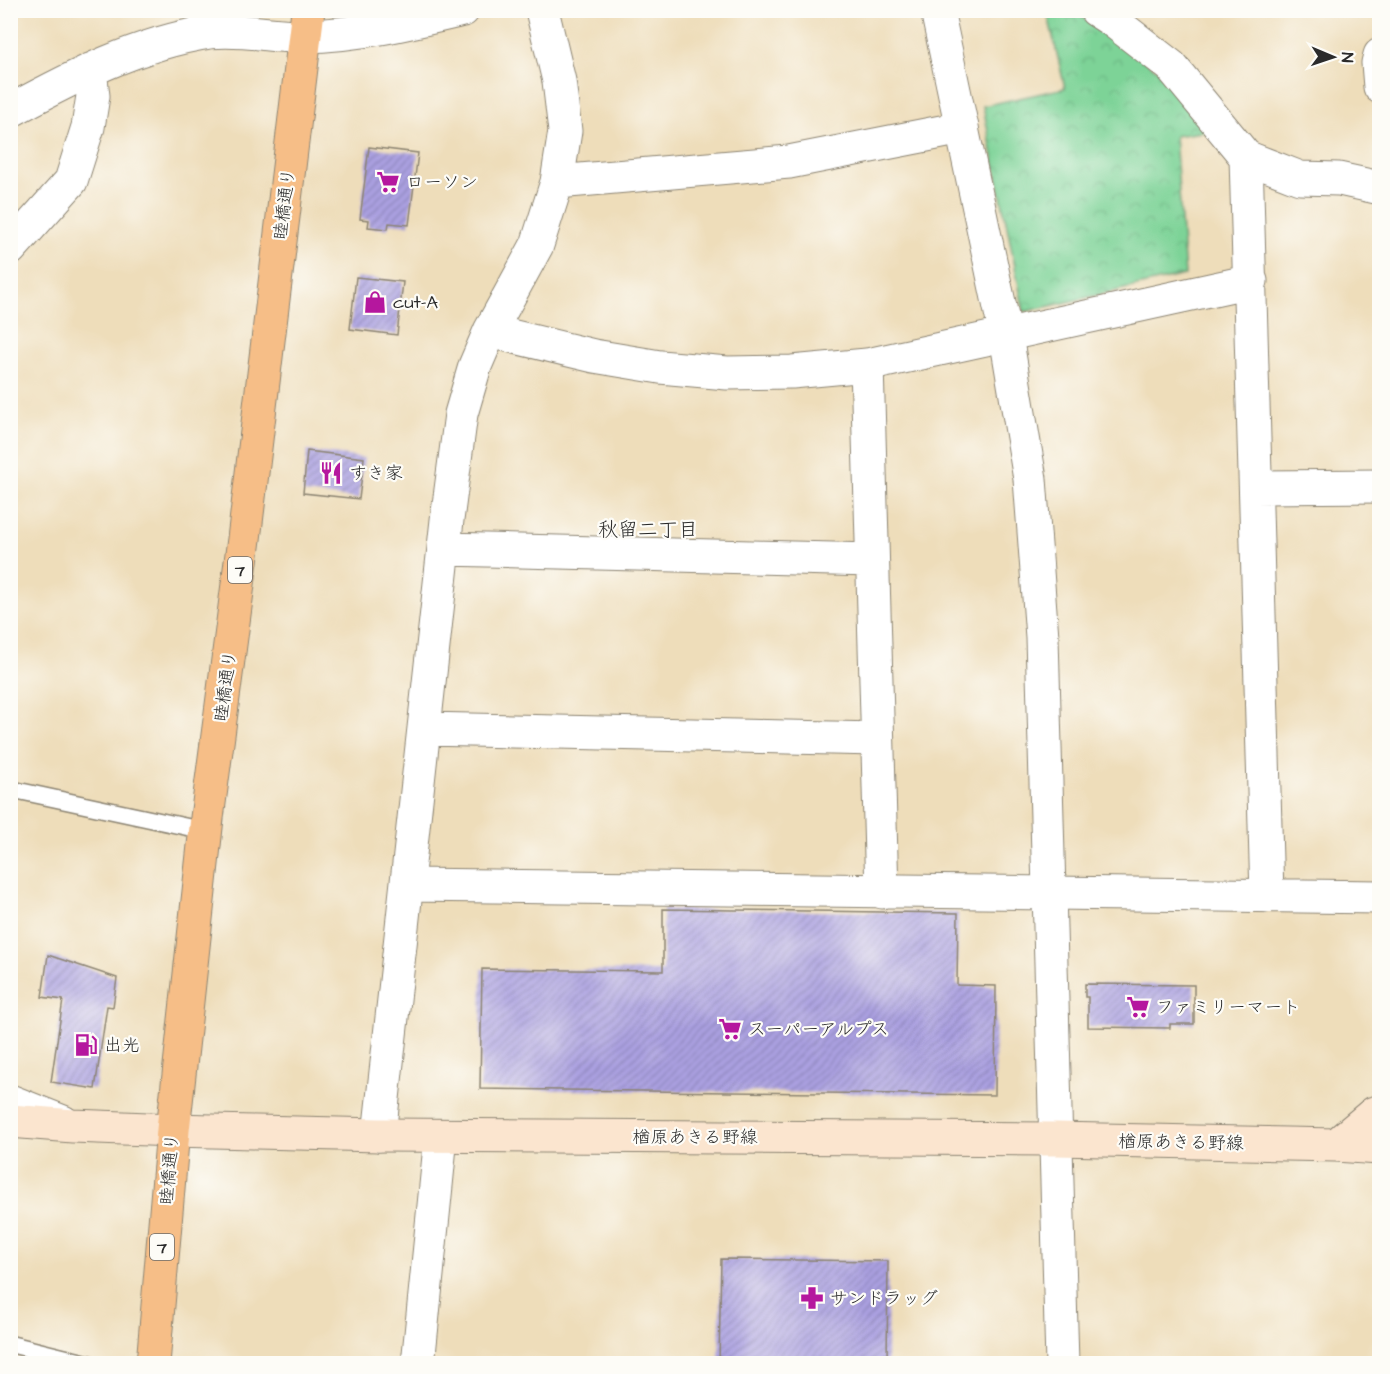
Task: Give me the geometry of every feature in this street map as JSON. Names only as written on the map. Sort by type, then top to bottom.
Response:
[{"type":"main road","name":"睦橋通り","points":[[153,1364],[173,1130],[206,831],[307,23]]},
{"type":"main road","points":[[1336,1145],[1374,1113],[1380,1112]]},
{"type":"main road","name":"楢原あきる野線","points":[[10,1121],[173,1130],[379,1135],[1056,1139],[1380,1148]]},
{"type":"street","points":[[19,102],[90,70],[162,42],[211,32],[249,31],[307,23],[380,28],[463,10]]},
{"type":"street","points":[[379,1135],[461,414],[475,366],[490,331],[537,245],[557,182],[564,131],[560,81],[543,10]]},
{"type":"street","points":[[937,10],[1006,336],[1030,479],[1042,637],[1062,1364]]},
{"type":"street","points":[[1096,10],[1171,66],[1246,157],[1300,178],[1339,179],[1380,188]]},
{"type":"street","points":[[1380,55],[1378,63],[1380,87]]},
{"type":"street","points":[[10,249],[71,181],[88,127],[93,96],[90,70]]},
{"type":"street","points":[[557,182],[789,162],[962,128]]},
{"type":"street","points":[[1246,157],[1268,896]]},
{"type":"street","points":[[490,331],[594,356],[660,367],[727,372],[792,372],[867,365],[1251,281]]},
{"type":"street","points":[[867,365],[882,892]]},
{"type":"street","points":[[1256,487],[1380,486]]},
{"type":"street","points":[[444,549],[872,560]]},
{"type":"street","points":[[424,729],[877,739]]},
{"type":"street","points":[[407,885],[1380,897]]},
{"type":"street","points":[[10,1101],[74,1126]]},
{"type":"street","points":[[418,1364],[441,1136]]},
{"type":"lane","points":[[10,789],[206,831]]},
{"type":"lane","points":[[10,1344],[91,1364]]},
{"type":"green space","points":[[1047,11],[1073,11],[1159,71],[1209,131],[1175,136],[1185,275],[1024,312],[983,106],[1065,88]]},
{"type":"building","points":[[369,147],[418,153],[409,225],[389,223],[388,229],[368,227],[369,220],[360,219]]},
{"type":"building","points":[[356,277],[403,282],[397,335],[350,329]]},
{"type":"building","points":[[307,451],[364,458],[359,499],[303,493]]},
{"type":"building","points":[[663,909],[958,913],[957,985],[996,986],[995,1095],[480,1089],[482,969],[663,971]]},
{"type":"building","points":[[48,955],[117,978],[113,1007],[107,1006],[95,1089],[51,1082],[63,1000],[42,997]]},
{"type":"building","points":[[1085,984],[1194,985],[1194,1024],[1170,1024],[1170,1028],[1088,1027],[1088,997],[1085,997]]},
{"type":"building","points":[[721,1259],[888,1261],[887,1364],[719,1364]]},
{"type":"place","name":"ローソン","points":[[388,182]]},
{"type":"place","name":"cut-A","points":[[375,302]]},
{"type":"place","name":"すき家","points":[[331,473]]},
{"type":"place","name":"ファミリーマート","points":[[1138,1007]]},
{"type":"place","name":"スーパーアルプス","points":[[730,1029]]},
{"type":"place","name":"出光","points":[[86,1045]]},
{"type":"place","name":"サンドラッグ","points":[[812,1298]]},
{"type":"district","name":"秋留二丁目","points":[[648,529]]}]
